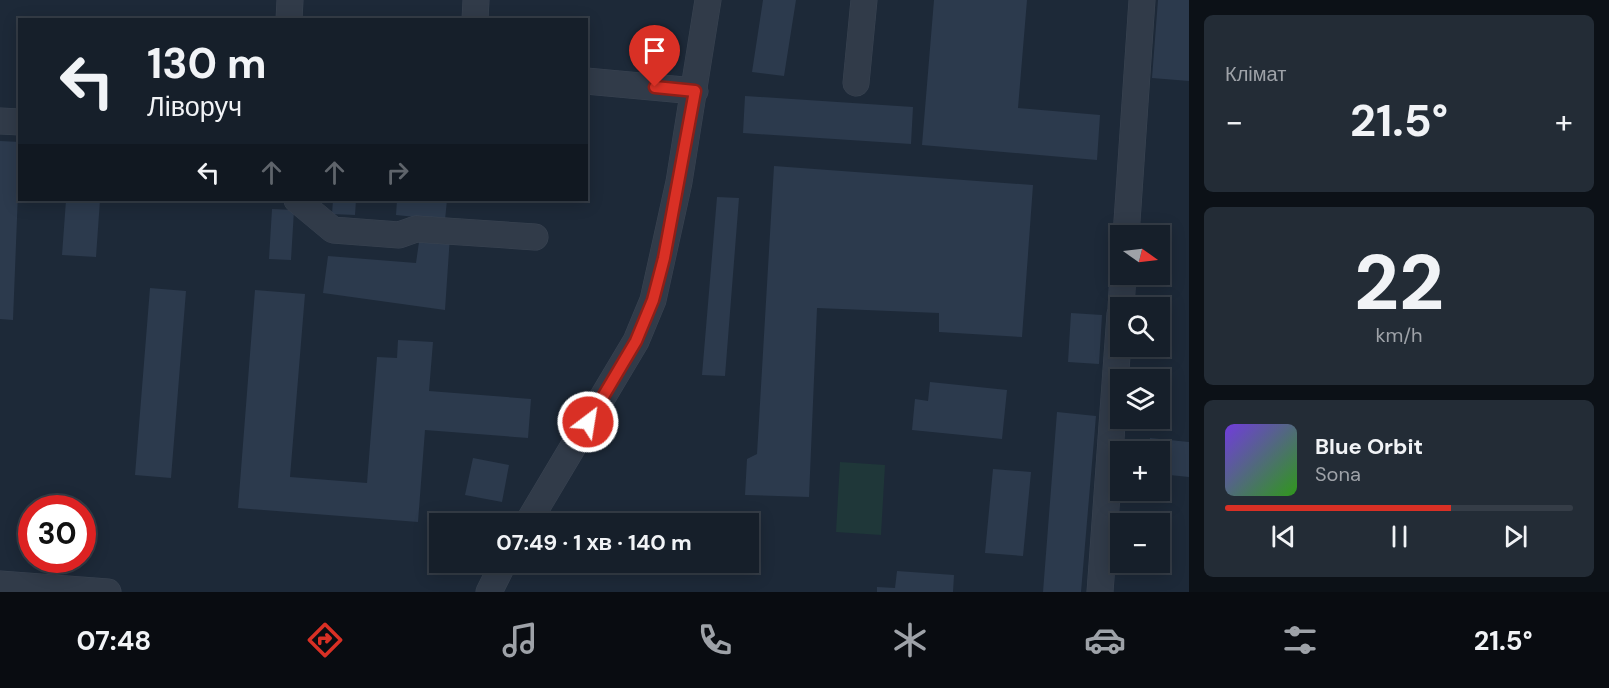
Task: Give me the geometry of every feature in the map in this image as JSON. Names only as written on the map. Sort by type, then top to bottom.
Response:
[{"type":"street","points":[[289,18],[290,0]]},
{"type":"street","points":[[475,18],[476,0]]},
{"type":"street","points":[[534,513],[636,341],[653,300],[664,258],[695,91],[708,0]]},
{"type":"street","points":[[856,83],[864,0]]},
{"type":"street","points":[[1127,225],[1142,0]]},
{"type":"street","points":[[588,81],[695,91]]},
{"type":"street","points":[[0,121],[18,122]]},
{"type":"street","points":[[298,201],[333,230],[399,235],[416,229],[535,237]]},
{"type":"street","points":[[1100,592],[1117,357]]},
{"type":"street","points":[[489,592],[498,573]]},
{"type":"street","points":[[0,584],[108,592]]},
{"type":"green space","points":[[840,462],[885,465],[881,535],[836,532]]},
{"type":"building","points":[[763,0],[796,0],[784,76],[752,72]]},
{"type":"building","points":[[934,0],[1027,0],[1018,108],[1100,115],[1097,160],[922,145]]},
{"type":"building","points":[[1158,0],[1189,0],[1189,81],[1152,78]]},
{"type":"building","points":[[745,96],[913,107],[911,144],[743,133]]},
{"type":"building","points":[[0,141],[18,142],[13,320],[0,319]]},
{"type":"building","points":[[774,166],[1033,185],[1022,337],[939,332],[939,313],[817,308],[809,497],[745,495],[747,459],[757,454]]},
{"type":"building","points":[[717,197],[739,198],[725,376],[702,375]]},
{"type":"building","points":[[66,201],[100,201],[96,257],[62,255]]},
{"type":"building","points":[[333,201],[356,201],[355,215],[332,214]]},
{"type":"building","points":[[397,201],[447,201],[445,220],[396,215]]},
{"type":"building","points":[[272,209],[294,210],[291,260],[269,259]]},
{"type":"building","points":[[420,235],[450,236],[445,310],[323,293],[328,256],[416,263]]},
{"type":"building","points":[[150,288],[186,291],[171,478],[135,475]]},
{"type":"building","points":[[255,290],[305,294],[290,477],[367,483],[377,357],[397,358],[398,340],[433,342],[429,391],[531,399],[528,438],[425,430],[418,522],[238,508]]},
{"type":"building","points":[[1071,313],[1102,315],[1099,364],[1068,362]]},
{"type":"building","points":[[930,382],[1007,390],[1002,439],[912,430],[915,399],[928,401]]},
{"type":"building","points":[[1057,412],[1096,416],[1081,592],[1043,592]]},
{"type":"building","points":[[1150,438],[1189,442],[1189,477],[1170,475],[1170,441],[1150,441]]},
{"type":"building","points":[[473,458],[509,465],[502,502],[465,495]]},
{"type":"building","points":[[993,469],[1031,472],[1023,556],[985,553]]},
{"type":"building","points":[[897,571],[954,575],[953,592],[877,592],[877,587],[895,588]]},
{"type":"route","points":[[588,422],[636,341],[653,300],[664,258],[695,91],[655,87]]}]
